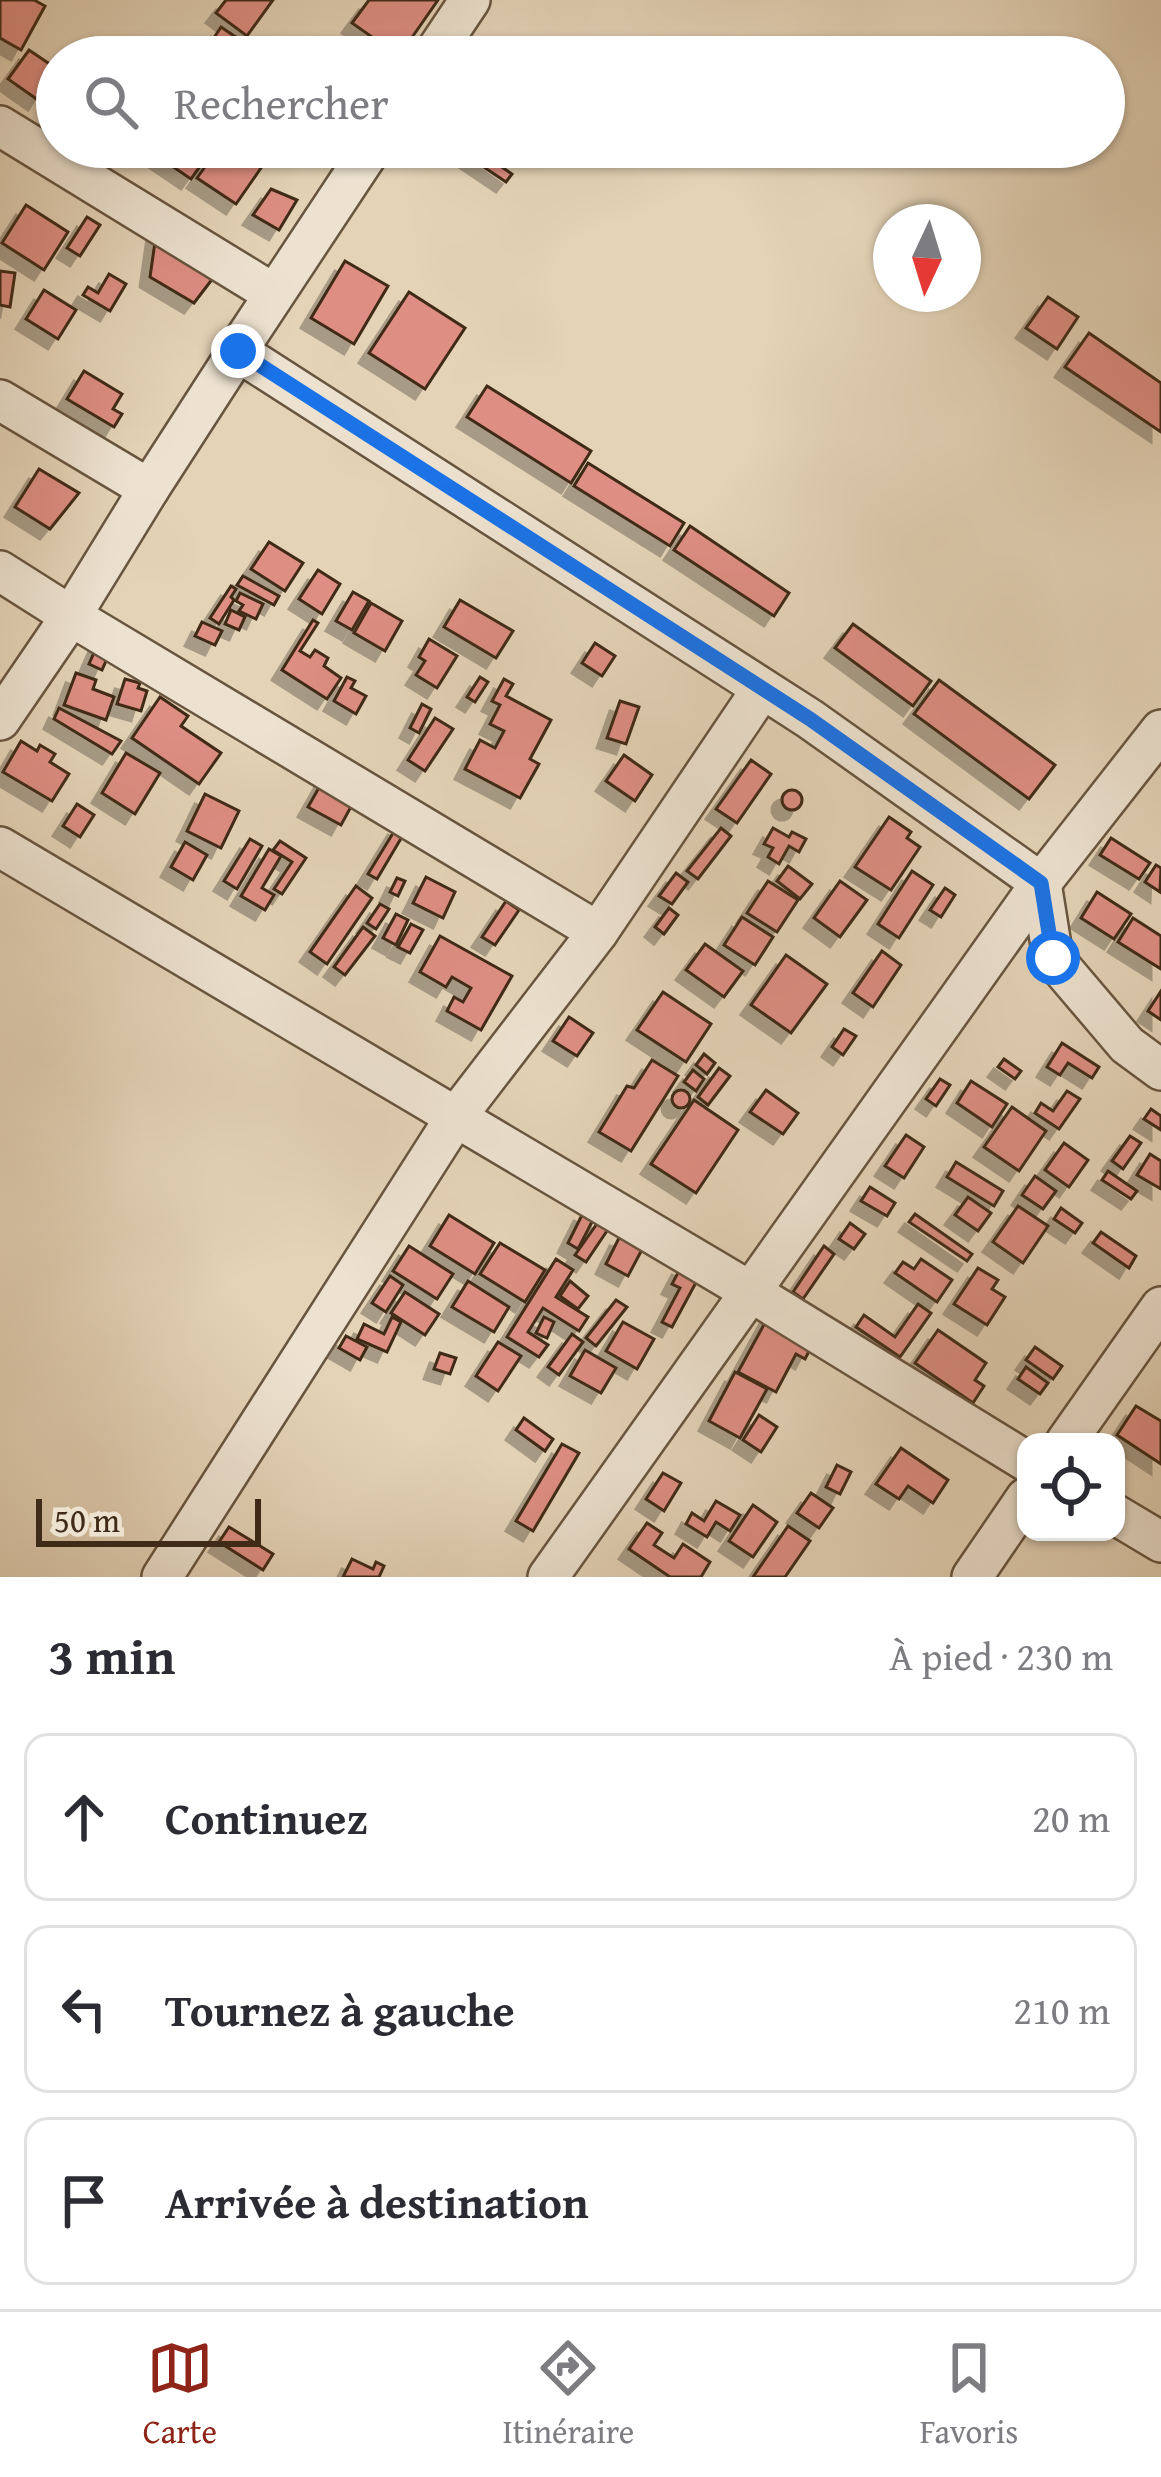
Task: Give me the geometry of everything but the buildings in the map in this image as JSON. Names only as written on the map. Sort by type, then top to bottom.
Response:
[{"type":"street","points":[[446,36],[470,0]]},
{"type":"street","points":[[0,125],[36,147]]},
{"type":"street","points":[[70,168],[274,294]]},
{"type":"street","points":[[0,720],[358,168]]},
{"type":"street","points":[[238,351],[830,733],[1041,883],[1053,958],[1127,1046],[1161,1070]]},
{"type":"street","points":[[0,400],[149,489]]},
{"type":"street","points":[[0,571],[598,932]]},
{"type":"street","points":[[162,1577],[455,1118],[598,932],[762,689]]},
{"type":"street","points":[[548,1577],[1041,883],[1161,730]]},
{"type":"street","points":[[0,847],[751,1292],[1017,1455]]},
{"type":"street","points":[[1072,1433],[1161,1307]]},
{"type":"street","points":[[972,1577],[1017,1511]]},
{"type":"street","points":[[1125,1520],[1161,1542]]},
{"type":"route","points":[[238,351],[810,719],[1041,883],[1053,958]]}]
